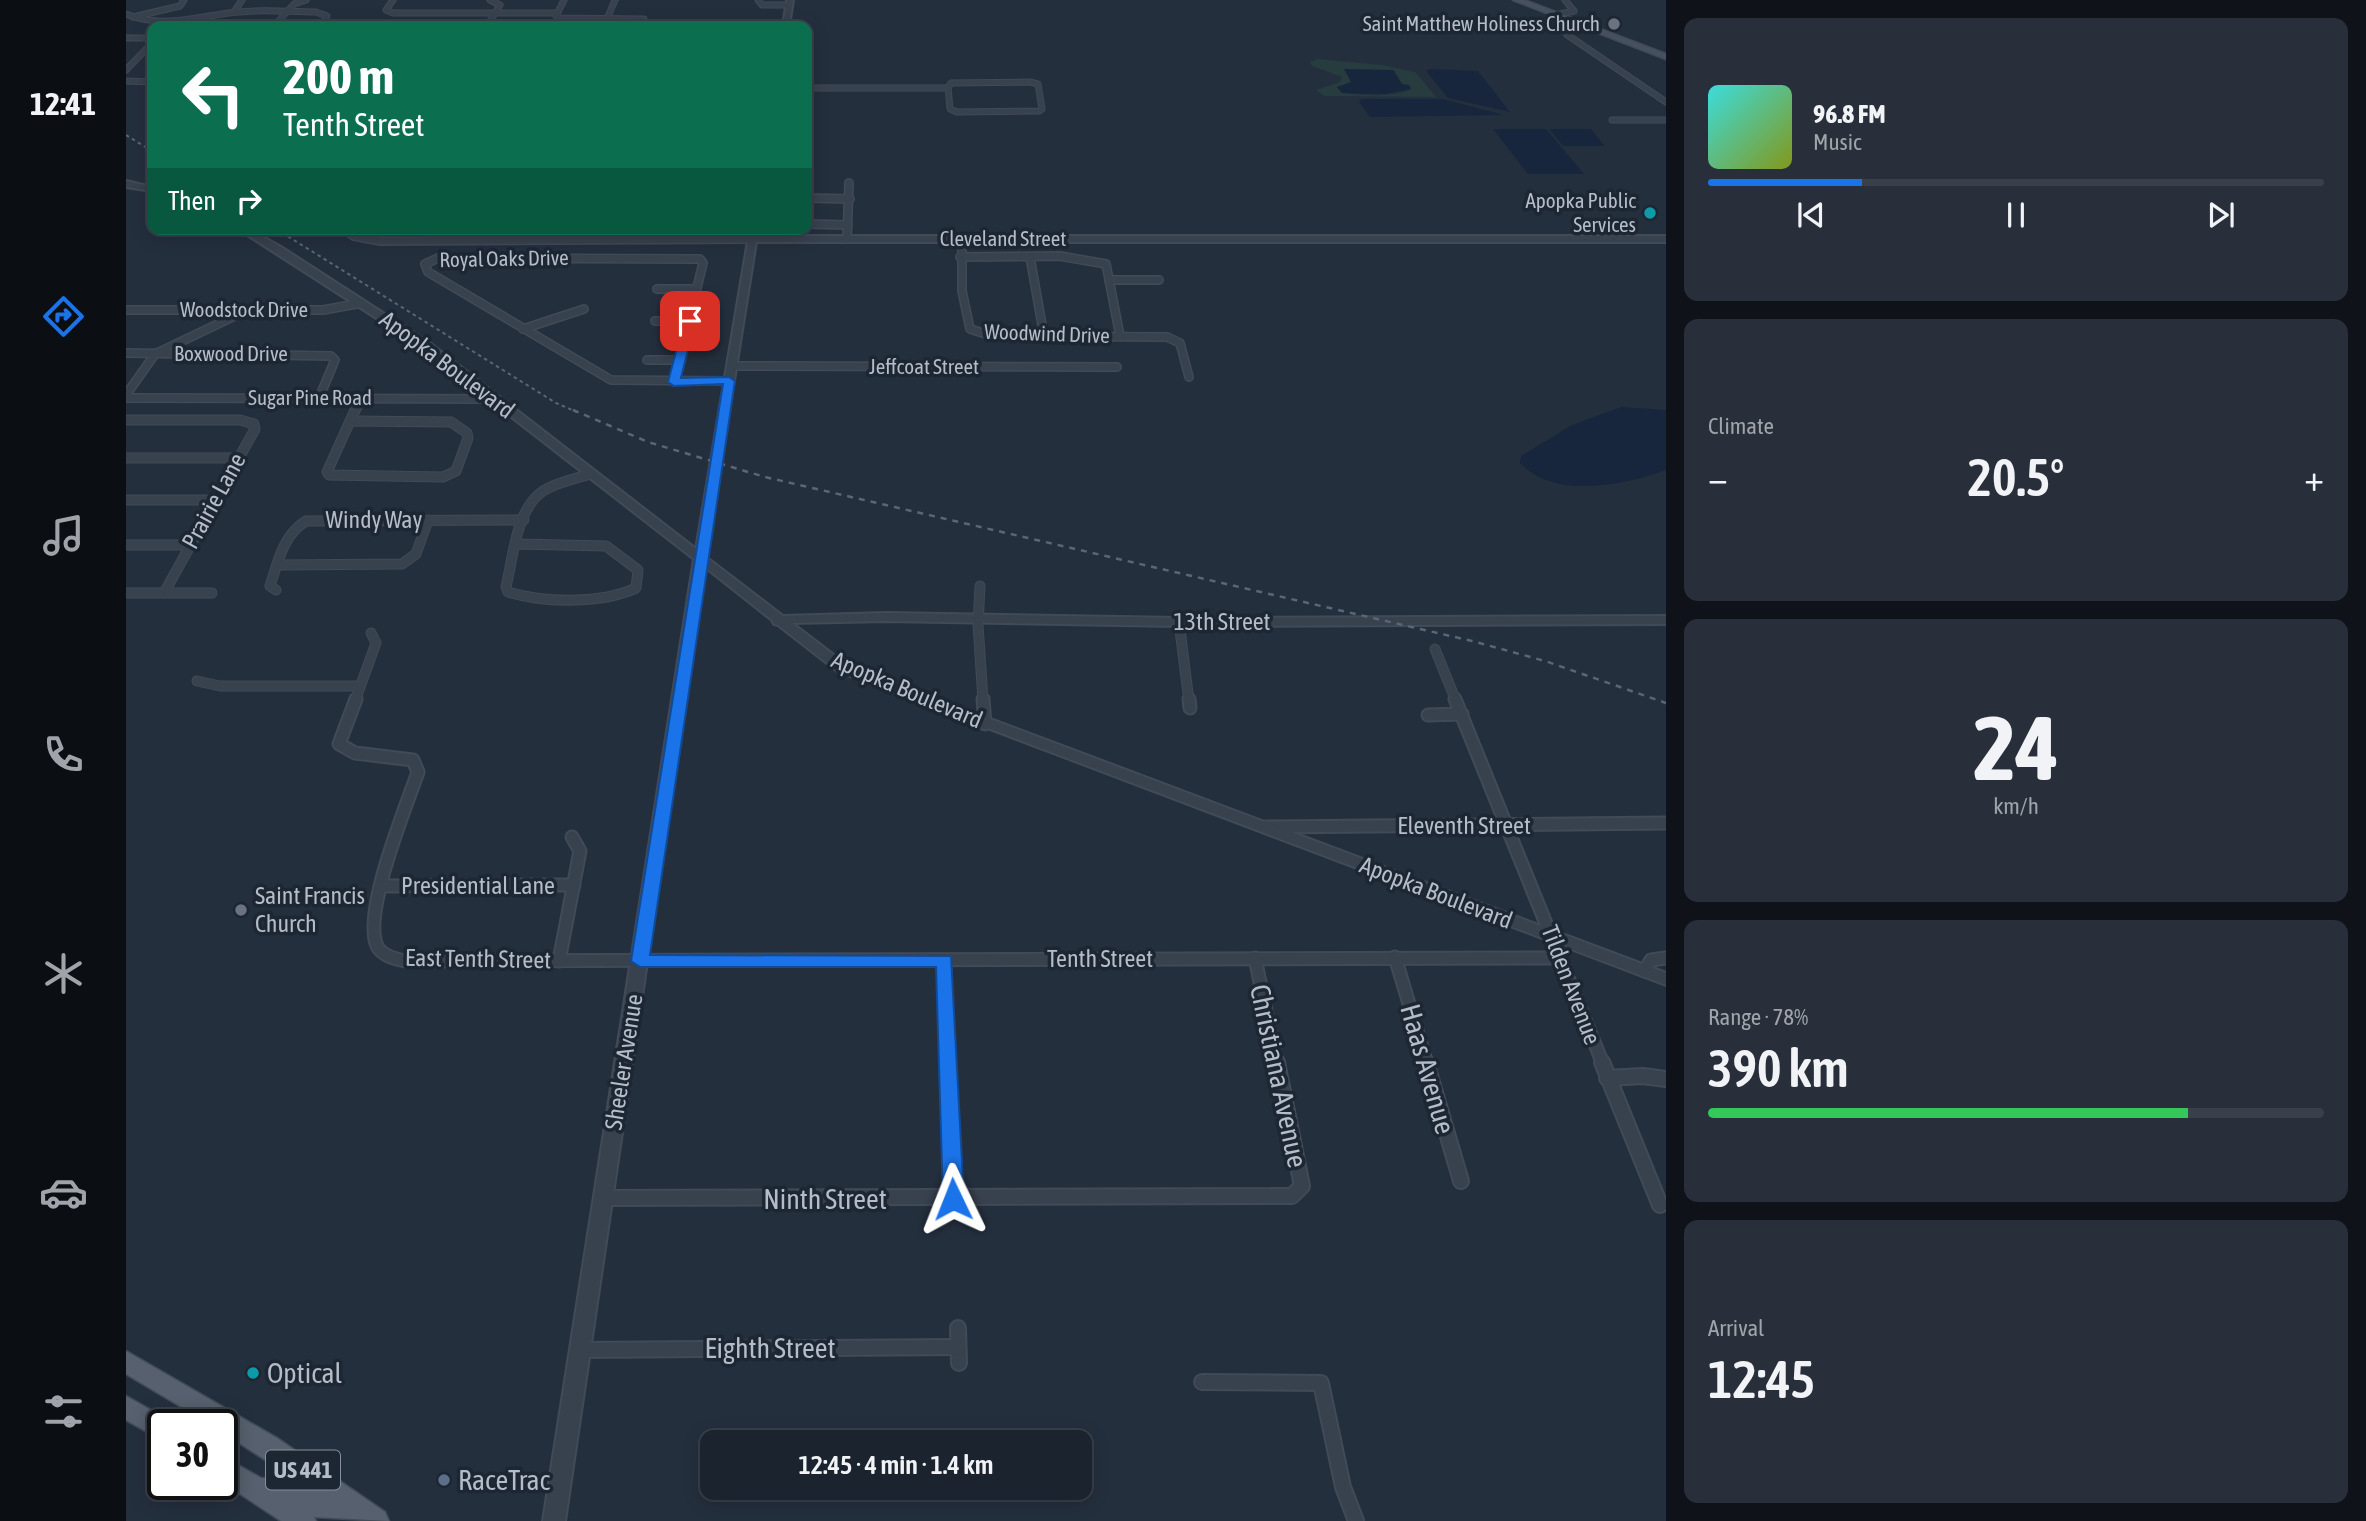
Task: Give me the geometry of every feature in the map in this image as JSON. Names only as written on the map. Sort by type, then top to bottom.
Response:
[{"type":"main road","points":[[1517,0],[1666,57]]},
{"type":"main road","name":"US 441","points":[[126,1361],[321,1482],[370,1516]]},
{"type":"main road","points":[[126,1407],[147,1420]]},
{"type":"main road","name":"US 441","points":[[238,1476],[297,1517]]},
{"type":"main road","points":[[254,1487],[283,1494],[302,1491],[321,1482]]},
{"type":"main road","points":[[297,1517],[314,1503],[334,1502],[370,1516]]},
{"type":"street","points":[[128,16],[180,6],[184,0]]},
{"type":"street","points":[[234,12],[242,0]]},
{"type":"street","points":[[278,21],[294,4],[306,0]]},
{"type":"street","points":[[393,0],[386,10],[393,13],[557,13]]},
{"type":"street","points":[[491,21],[500,5],[492,0]]},
{"type":"street","points":[[557,13],[564,0]]},
{"type":"street","points":[[607,19],[615,0]]},
{"type":"street","points":[[758,0],[762,5],[790,3],[787,21]]},
{"type":"street","points":[[1556,15],[1574,11],[1565,0]]},
{"type":"street","points":[[185,21],[234,12],[325,13],[327,16],[324,21]]},
{"type":"street","points":[[557,13],[561,18],[643,19]]},
{"type":"street","points":[[128,16],[147,21]]},
{"type":"street","points":[[1585,26],[1565,31],[1566,34],[1666,102]]},
{"type":"street","points":[[126,38],[147,38]]},
{"type":"street","points":[[126,70],[147,48]]},
{"type":"street","points":[[126,82],[147,82]]},
{"type":"street","points":[[956,82],[1035,83],[1042,109],[1036,112],[952,111],[948,88],[949,84],[956,82]]},
{"type":"street","points":[[812,88],[948,88]]},
{"type":"street","points":[[1612,120],[1666,120]]},
{"type":"street","points":[[847,239],[849,183]]},
{"type":"street","points":[[126,184],[147,189]]},
{"type":"street","points":[[812,198],[850,199]]},
{"type":"street","points":[[812,224],[848,225]]},
{"type":"street","name":"Apopka Boulevard","points":[[252,235],[427,346],[700,561],[842,668],[1666,979]]},
{"type":"street","name":"Cleveland Street","points":[[356,235],[366,240],[628,240],[733,235]]},
{"type":"street","points":[[366,240],[369,235]]},
{"type":"street","points":[[628,240],[629,235]]},
{"type":"street","name":"Sheeler Avenue","points":[[554,1521],[700,561],[754,235]]},
{"type":"street","name":"Cleveland Street","points":[[773,235],[847,239],[1666,239]]},
{"type":"street","name":"Woodwind Drive","points":[[962,239],[962,291],[970,329],[992,336],[1156,336],[1175,340],[1182,347],[1189,377]]},
{"type":"street","points":[[491,258],[498,240]]},
{"type":"street","name":"Royal Oaks Drive","points":[[674,382],[703,263],[692,257],[438,258],[430,260],[425,269],[611,380],[674,382],[729,381]]},
{"type":"street","points":[[960,257],[1096,258],[1106,264],[1120,336]]},
{"type":"street","points":[[1030,257],[1033,282],[1040,301],[1044,336]]},
{"type":"street","points":[[1110,280],[1159,281]]},
{"type":"street","points":[[657,289],[696,289]]},
{"type":"street","name":"Woodstock Drive","points":[[126,310],[323,310],[362,303]]},
{"type":"street","points":[[523,329],[584,309]]},
{"type":"street","points":[[126,397],[155,354],[248,310]]},
{"type":"street","points":[[655,321],[690,321]]},
{"type":"street","name":"Boxwood Drive","points":[[126,354],[331,356],[335,360],[319,398]]},
{"type":"street","points":[[647,360],[681,360]]},
{"type":"street","name":"Jeffcoat Street","points":[[732,366],[1117,367]]},
{"type":"street","name":"Sugar Pine Road","points":[[126,397],[494,399]]},
{"type":"street","points":[[350,421],[451,422],[467,433],[468,438],[456,471],[450,475],[329,475],[327,472],[350,421],[361,398]]},
{"type":"street","name":"Prairie Lane","points":[[126,420],[240,420],[250,421],[256,429],[164,593]]},
{"type":"street","points":[[126,458],[239,458]]},
{"type":"street","points":[[518,544],[597,545],[614,549],[638,569],[636,589],[619,596],[514,595],[506,587],[524,520],[530,503],[543,491],[590,474]]},
{"type":"street","points":[[126,500],[214,500]]},
{"type":"street","points":[[277,565],[402,564],[416,554],[428,520]]},
{"type":"street","name":"Windy Way","points":[[276,590],[270,586],[277,565],[294,530],[306,522],[524,520]]},
{"type":"street","points":[[126,545],[190,545]]},
{"type":"street","points":[[980,586],[978,621],[985,724]]},
{"type":"street","points":[[126,593],[212,593]]},
{"type":"street","name":"13th Street","points":[[778,621],[846,617],[1179,622],[1666,620]]},
{"type":"street","points":[[1179,622],[1190,708]]},
{"type":"street","name":"East Tenth Street","points":[[370,633],[376,643],[339,744],[357,754],[403,756],[413,760],[418,772],[376,901],[374,938],[378,948],[387,957],[405,961],[640,961]]},
{"type":"street","name":"Tilden Avenue","points":[[1435,649],[1660,1205]]},
{"type":"street","points":[[197,681],[220,686],[360,685]]},
{"type":"street","points":[[1428,715],[1462,714]]},
{"type":"street","name":"Eleventh Street","points":[[1262,827],[1666,823]]},
{"type":"street","points":[[559,961],[580,851],[572,837]]},
{"type":"street","name":"Presidential Lane","points":[[381,886],[574,885]]},
{"type":"street","name":"Haas Avenue","points":[[1395,957],[1461,1181]]},
{"type":"street","name":"Christiana Avenue","points":[[1255,958],[1302,1186],[1297,1194]]},
{"type":"street","name":"Tenth Street","points":[[640,961],[1560,958]]},
{"type":"street","points":[[1644,971],[1651,960],[1666,958]]},
{"type":"street","points":[[945,961],[953,1199]]},
{"type":"street","points":[[1607,1078],[1643,1076],[1666,1079]]},
{"type":"street","name":"Ninth Street","points":[[604,1198],[953,1199],[1297,1194]]},
{"type":"street","name":"Eighth Street","points":[[581,1350],[958,1355],[958,1328]]},
{"type":"street","points":[[1202,1382],[1321,1383],[1343,1487],[1356,1521]]},
{"type":"green space","points":[[1317,59],[1382,65],[1415,72],[1436,97],[1324,96],[1316,90],[1340,82],[1342,77],[1312,66],[1310,62]],"holes":[[[1394,70],[1402,84],[1411,89],[1387,95],[1342,93],[1337,87]]]},
{"type":"water","points":[[1344,69],[1393,70],[1402,84],[1409,85],[1411,89],[1385,94],[1342,93],[1337,87],[1351,82]]},
{"type":"water","points":[[1426,71],[1478,71],[1510,112],[1448,98]]},
{"type":"water","points":[[1361,99],[1443,99],[1504,115],[1370,117],[1359,102]]},
{"type":"water","points":[[1493,129],[1546,129],[1584,174],[1528,174]]},
{"type":"water","points":[[1549,129],[1591,129],[1605,146],[1563,146]]},
{"type":"water","points":[[1621,407],[1666,410],[1666,470],[1631,480],[1590,486],[1551,482],[1534,475],[1520,463],[1521,456],[1572,425]]},
{"type":"railway","points":[[126,135],[147,148]]},
{"type":"railway","points":[[286,235],[556,403],[577,412]]},
{"type":"railway","points":[[573,410],[648,442],[765,477],[1472,641],[1545,661],[1666,703]]},
{"type":"place","name":"Saint Matthew Holiness Church","points":[[1614,24]]},
{"type":"place","name":"Apopka Public Services","points":[[1650,213]]},
{"type":"place","name":"Saint Francis Church","points":[[241,910]]},
{"type":"place","name":"Optical","points":[[253,1373]]},
{"type":"place","name":"RaceTrac","points":[[444,1480]]},
{"type":"route","points":[[690,321],[674,382],[729,381],[690,621],[640,961],[945,961],[953,1199]]}]
